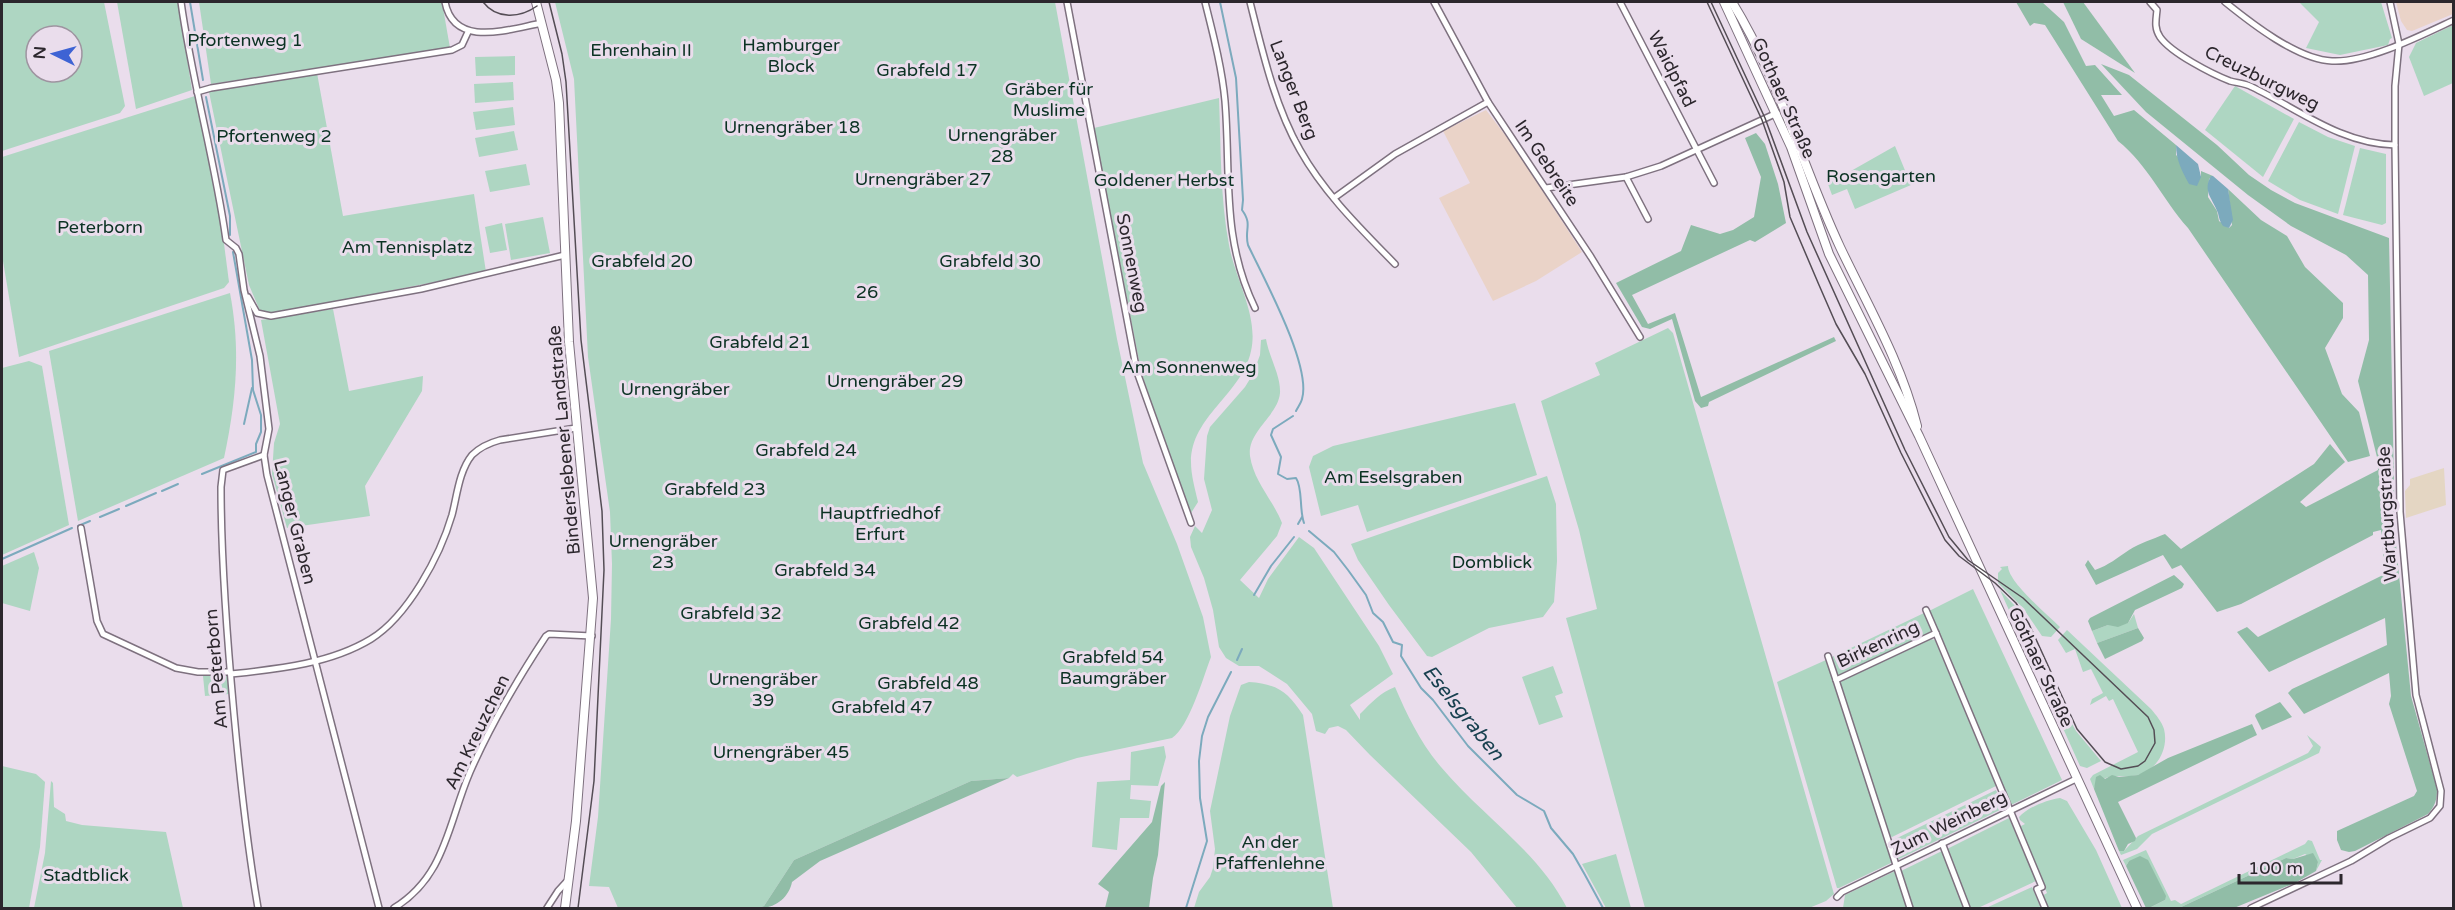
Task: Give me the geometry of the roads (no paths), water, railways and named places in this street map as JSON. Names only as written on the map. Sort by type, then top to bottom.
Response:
[{"type":"main road","name":"Binderslebener Landstraße","points":[[536,2],[556,80],[559,103],[569,342],[593,598],[592,636],[566,909]]},
{"type":"main road","name":"Gothaer Straße","points":[[1724,2],[1776,113],[1829,254],[1919,436],[2137,909]]},
{"type":"main road","name":"Gothaer Straße","points":[[1732,2],[1747,28],[1784,110],[1840,247],[1890,351],[1907,392],[1919,436]]},
{"type":"street","name":"Langer Graben","points":[[181,2],[187,44],[220,198],[226,240],[236,248],[239,254],[244,290],[260,356],[269,429],[264,454],[267,475],[379,909]]},
{"type":"street","points":[[445,2],[452,22],[468,32],[496,31],[542,22]]},
{"type":"street","name":"Sonnenweg","points":[[1067,2],[1137,372],[1191,523]]},
{"type":"street","points":[[1205,2],[1225,100],[1227,192],[1233,243],[1254,308]]},
{"type":"street","name":"Langer Berg","points":[[1250,2],[1274,90],[1300,150],[1334,198],[1395,264]]},
{"type":"street","name":"Im Gebreite","points":[[1434,2],[1488,102],[1546,188],[1640,337]]},
{"type":"street","name":"Waidpfad","points":[[1620,2],[1714,183]]},
{"type":"street","name":"Creuzburgweg","points":[[2150,2],[2157,10],[2155,25],[2160,37],[2188,58],[2226,79],[2250,85],[2347,136],[2376,144],[2395,145]]},
{"type":"street","points":[[2225,2],[2263,30],[2307,55],[2324,60],[2340,61],[2399,44],[2454,20]]},
{"type":"street","name":"Wartburgstraße","points":[[2251,909],[2351,861],[2389,838],[2430,818],[2440,806],[2441,791],[2416,695],[2400,512],[2395,145],[2395,86],[2399,44],[2390,2]]},
{"type":"street","points":[[197,92],[221,86],[452,50],[462,45],[468,32]]},
{"type":"street","points":[[1334,198],[1395,154],[1488,102]]},
{"type":"street","points":[[1546,188],[1626,177],[1661,166],[1784,110]]},
{"type":"street","points":[[1626,177],[1648,219]]},
{"type":"street","points":[[244,290],[257,313],[271,316],[470,279],[565,255]]},
{"type":"street","points":[[81,528],[100,629],[110,638],[188,671],[230,673],[271,670],[315,660],[371,639],[382,631],[411,598],[440,547],[462,477],[473,454],[489,443],[500,440],[576,428]]},
{"type":"street","name":"Am Peterborn","points":[[258,909],[249,852],[230,673],[221,520],[223,470],[264,454]]},
{"type":"street","points":[[1926,610],[1936,633]]},
{"type":"street","name":"Birkenring","points":[[1910,909],[1836,680],[1936,633],[2042,887],[2037,889],[2045,909]]},
{"type":"street","name":"Am Kreuzchen","points":[[394,909],[415,893],[433,869],[444,848],[470,774],[508,694],[546,636],[549,634],[592,636]]},
{"type":"street","points":[[1827,656],[1836,680]]},
{"type":"street","name":"Zum Weinberg","points":[[1837,897],[1842,892],[2076,779]]},
{"type":"street","points":[[1942,843],[1967,909]]},
{"type":"street","points":[[547,909],[558,891],[570,878]]},
{"type":"water","points":[[2176,145],[2198,164],[2201,177],[2197,186],[2189,184],[2184,175],[2178,161]]},
{"type":"water","points":[[2211,176],[2228,189],[2233,220],[2229,228],[2223,226],[2209,195],[2208,186]]},
{"type":"waterway","points":[[190,2],[203,80]]},
{"type":"waterway","name":"Eselsgraben","points":[[1220,2],[1236,78],[1242,210],[1248,223],[1247,240],[1284,322],[1300,366],[1303,384],[1302,399],[1296,411]]},
{"type":"waterway","points":[[206,97],[230,216],[230,235]]},
{"type":"waterway","points":[[202,474],[256,452],[256,444],[261,432],[261,415],[253,390],[252,360],[233,252]]},
{"type":"waterway","points":[[244,424],[252,388]]},
{"type":"waterway","name":"Eselsgraben","points":[[1293,416],[1273,429],[1271,435],[1281,457],[1278,474],[1287,479],[1296,478],[1298,482],[1304,523]]},
{"type":"waterway","points":[[162,491],[178,484]]},
{"type":"waterway","points":[[126,506],[156,493]]},
{"type":"waterway","points":[[100,517],[119,509]]},
{"type":"waterway","name":"Eselsgraben","points":[[1298,524],[1302,517]]},
{"type":"waterway","points":[[78,526],[90,521]]},
{"type":"waterway","points":[[2,559],[72,528]]},
{"type":"waterway","name":"Eselsgraben","points":[[1309,531],[1334,552],[1348,570],[1366,595],[1373,613],[1383,622],[1393,642],[1402,645],[1401,656],[1421,688],[1468,746],[1517,795],[1544,811],[1551,828],[1573,854],[1603,908]]},
{"type":"waterway","points":[[1254,595],[1271,566],[1294,537]]},
{"type":"waterway","points":[[1237,660],[1242,649]]},
{"type":"waterway","points":[[1186,908],[1207,841],[1200,798],[1199,761],[1202,736],[1208,717],[1231,672]]},
{"type":"tram line","points":[[483,2],[495,12],[509,15],[523,13],[537,6]]},
{"type":"tram line","points":[[549,2],[562,54],[566,82],[581,340],[602,511],[604,570],[594,781],[578,908]]},
{"type":"tram line","points":[[1707,2],[1762,120],[1784,182],[1790,217],[1836,324],[1865,374],[1901,453],[1945,540],[1959,556],[1995,583],[2016,603],[2029,624],[2077,729],[2105,762],[2121,769],[2138,766],[2145,761],[2155,743],[2154,730],[2148,717],[2023,598],[1968,560],[1949,537],[1905,450],[1807,232],[1765,118],[1711,2]]},
{"type":"park label","name":"Pfortenweg 1","points":[[245,40]]},
{"type":"park label","name":"Ehrenhain II","points":[[641,50]]},
{"type":"park label","name":"Hamburger Block","points":[[791,55]]},
{"type":"park label","name":"Grabfeld 17","points":[[927,70]]},
{"type":"park label","name":"Gräber für Muslime","points":[[1049,100]]},
{"type":"park label","name":"Urnengräber 18","points":[[792,127]]},
{"type":"park label","name":"Pfortenweg 2","points":[[274,136]]},
{"type":"park label","name":"Urnengräber 28","points":[[1002,145]]},
{"type":"park label","name":"Rosengarten","points":[[1881,176]]},
{"type":"park label","name":"Urnengräber 27","points":[[923,179]]},
{"type":"park label","name":"Goldener Herbst","points":[[1164,180]]},
{"type":"park label","name":"Peterborn","points":[[100,227]]},
{"type":"park label","name":"Am Tennisplatz","points":[[407,247]]},
{"type":"park label","name":"Grabfeld 20","points":[[642,261]]},
{"type":"park label","name":"Grabfeld 30","points":[[990,261]]},
{"type":"park label","name":"26","points":[[867,292]]},
{"type":"park label","name":"Grabfeld 21","points":[[760,342]]},
{"type":"park label","name":"Am Sonnenweg","points":[[1189,367]]},
{"type":"park label","name":"Urnengräber 29","points":[[895,381]]},
{"type":"park label","name":"Urnengräber","points":[[675,389]]},
{"type":"park label","name":"Grabfeld 24","points":[[806,450]]},
{"type":"park label","name":"Am Eselsgraben","points":[[1393,477]]},
{"type":"park label","name":"Grabfeld 23","points":[[715,489]]},
{"type":"park label","name":"Hauptfriedhof Erfurt","points":[[880,523]]},
{"type":"park label","name":"Urnengräber 23","points":[[663,551]]},
{"type":"park label","name":"Domblick","points":[[1492,562]]},
{"type":"park label","name":"Grabfeld 34","points":[[825,570]]},
{"type":"park label","name":"Grabfeld 32","points":[[731,613]]},
{"type":"park label","name":"Grabfeld 42","points":[[909,623]]},
{"type":"park label","name":"Grabfeld 54 Baumgräber","points":[[1113,667]]},
{"type":"park label","name":"Grabfeld 48","points":[[928,683]]},
{"type":"park label","name":"Urnengräber 39","points":[[763,689]]},
{"type":"park label","name":"Grabfeld 47","points":[[882,707]]},
{"type":"park label","name":"Urnengräber 45","points":[[781,752]]},
{"type":"park label","name":"An der Pfaffenlehne","points":[[1270,852]]},
{"type":"park label","name":"Stadtblick","points":[[86,875]]}]
